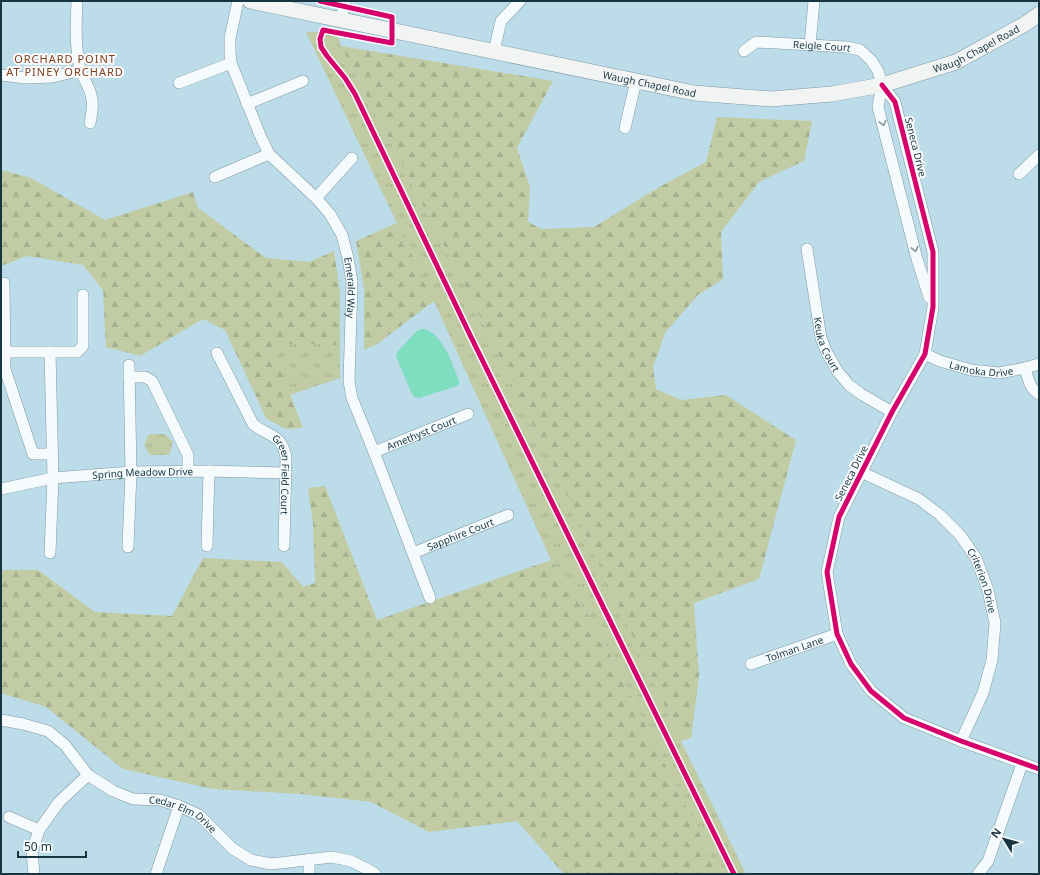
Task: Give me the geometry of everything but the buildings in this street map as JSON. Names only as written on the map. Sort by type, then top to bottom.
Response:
[{"type":"main road","name":"Waugh Chapel Road","points":[[250,1],[694,94],[771,99],[832,94],[882,85],[956,62],[1025,24],[1039,14]]},
{"type":"street","points":[[77,1],[77,45],[81,70],[92,95],[90,123]]},
{"type":"street","name":"Emerald Way","points":[[238,1],[230,38],[231,63],[260,135],[269,154],[316,198],[330,214],[342,235],[352,282],[349,381],[352,398],[430,598]]},
{"type":"street","points":[[341,20],[345,1]]},
{"type":"street","points":[[494,51],[501,21],[520,1]]},
{"type":"street","points":[[810,44],[814,1]]},
{"type":"street","name":"Reigle Court","points":[[744,51],[756,42],[810,44],[846,47],[860,50],[871,60],[878,71],[882,85]]},
{"type":"street","points":[[179,83],[231,63]]},
{"type":"street","points":[[1,75],[25,78],[53,77],[81,70]]},
{"type":"street","points":[[247,104],[303,81]]},
{"type":"street","points":[[625,128],[636,81]]},
{"type":"street","name":"Seneca Drive","points":[[882,85],[878,107],[917,259],[933,307]]},
{"type":"street","name":"Seneca Drive","points":[[882,85],[895,102],[933,252],[933,307],[925,354],[892,412],[838,517],[827,572],[837,634],[851,664],[871,691],[904,718],[961,742],[1039,770]]},
{"type":"street","points":[[215,177],[269,154]]},
{"type":"street","points":[[1019,174],[1039,155]]},
{"type":"street","points":[[316,198],[352,158]]},
{"type":"street","name":"Keuka Court","points":[[807,249],[821,338],[827,353],[838,372],[849,385],[861,394],[892,412]]},
{"type":"street","points":[[4,283],[3,352],[5,369],[33,454],[52,454]]},
{"type":"street","points":[[3,352],[77,352],[83,346],[83,295]]},
{"type":"street","points":[[50,352],[53,478],[50,553]]},
{"type":"street","name":"Green Field Court","points":[[217,353],[252,424],[280,441],[284,450],[286,457],[284,546]]},
{"type":"street","name":"Lamoka Drive","points":[[925,354],[940,361],[971,370],[999,373],[1039,364]]},
{"type":"street","points":[[128,547],[131,472],[129,365]]},
{"type":"street","points":[[1025,368],[1031,386],[1036,393],[1039,394]]},
{"type":"street","points":[[129,377],[145,377],[152,381],[188,455],[188,471]]},
{"type":"street","name":"Amethyst Court","points":[[374,452],[468,414]]},
{"type":"street","points":[[207,546],[209,471]]},
{"type":"street","name":"Spring Meadow Drive","points":[[1,489],[53,478],[131,472],[209,471],[286,473]]},
{"type":"street","name":"Criterion Drive","points":[[861,472],[919,499],[940,515],[960,535],[976,558],[988,590],[995,623],[992,660],[983,693],[961,742]]},
{"type":"street","name":"Sapphire Court","points":[[413,553],[508,515]]},
{"type":"street","name":"Tolman Lane","points":[[751,664],[837,634]]},
{"type":"street","name":"Cedar Elm Drive","points":[[1,720],[48,731],[64,745],[88,775],[113,791],[133,799],[160,800],[199,814],[233,849],[251,860],[271,864],[332,857],[351,861],[375,874]]},
{"type":"street","points":[[978,874],[988,861],[1022,764]]},
{"type":"street","points":[[34,874],[32,852],[39,830],[59,802],[88,775]]},
{"type":"street","points":[[156,874],[178,806]]},
{"type":"street","points":[[9,817],[39,830]]},
{"type":"street","points":[[308,859],[309,874]]},
{"type":"green space","points":[[306,32],[337,32],[341,46],[462,281],[556,471],[681,741],[746,874],[719,874],[598,630],[551,560],[434,301]]},
{"type":"green space","points":[[341,46],[553,81],[517,148],[530,187],[528,222],[542,229],[594,227],[661,186],[706,162],[717,117],[812,121],[804,161],[759,182],[721,232],[723,279],[698,295],[665,333],[653,367],[656,389],[681,400],[726,395],[796,440],[759,579],[694,603],[699,677],[691,738],[681,741],[556,471],[462,281]]},
{"type":"green space","points":[[1,170],[31,178],[105,220],[193,192],[198,208],[266,258],[309,262],[334,251],[340,293],[340,346],[328,344],[271,345],[303,428],[285,429],[266,418],[225,330],[203,319],[140,356],[106,347],[103,290],[83,265],[27,256],[1,266]]},
{"type":"green space","points":[[397,223],[434,301],[377,344],[364,350],[364,289],[356,241]]},
{"type":"green space","points":[[328,344],[340,346],[340,378],[290,395],[271,345]]},
{"type":"green space","points":[[149,434],[165,434],[173,442],[169,455],[150,455],[144,445]]},
{"type":"green space","points":[[325,486],[377,620],[551,560],[598,630],[719,874],[564,874],[517,821],[429,832],[371,802],[301,794],[213,789],[123,769],[46,707],[1,693],[1,570],[38,570],[95,612],[172,616],[203,558],[282,562],[303,587],[315,583],[313,523],[308,488]]},
{"type":"shaded area","points":[[421,329],[426,329],[433,333],[443,345],[454,368],[459,385],[419,398],[414,397],[411,392],[396,356],[397,352],[416,332]]},
{"type":"cycle path","points":[[320,1],[392,17],[392,43],[323,30],[320,39],[321,47],[345,78],[355,94],[471,337],[734,874]]},
{"type":"cycle path","points":[[882,85],[895,102],[933,252],[933,307],[925,354],[892,412],[839,517],[827,572],[837,634],[851,664],[871,691],[904,718],[961,741],[1039,769]]},
{"type":"district","name":"ORCHARD POINT AT PINEY ORCHARD","points":[[65,64]]}]
